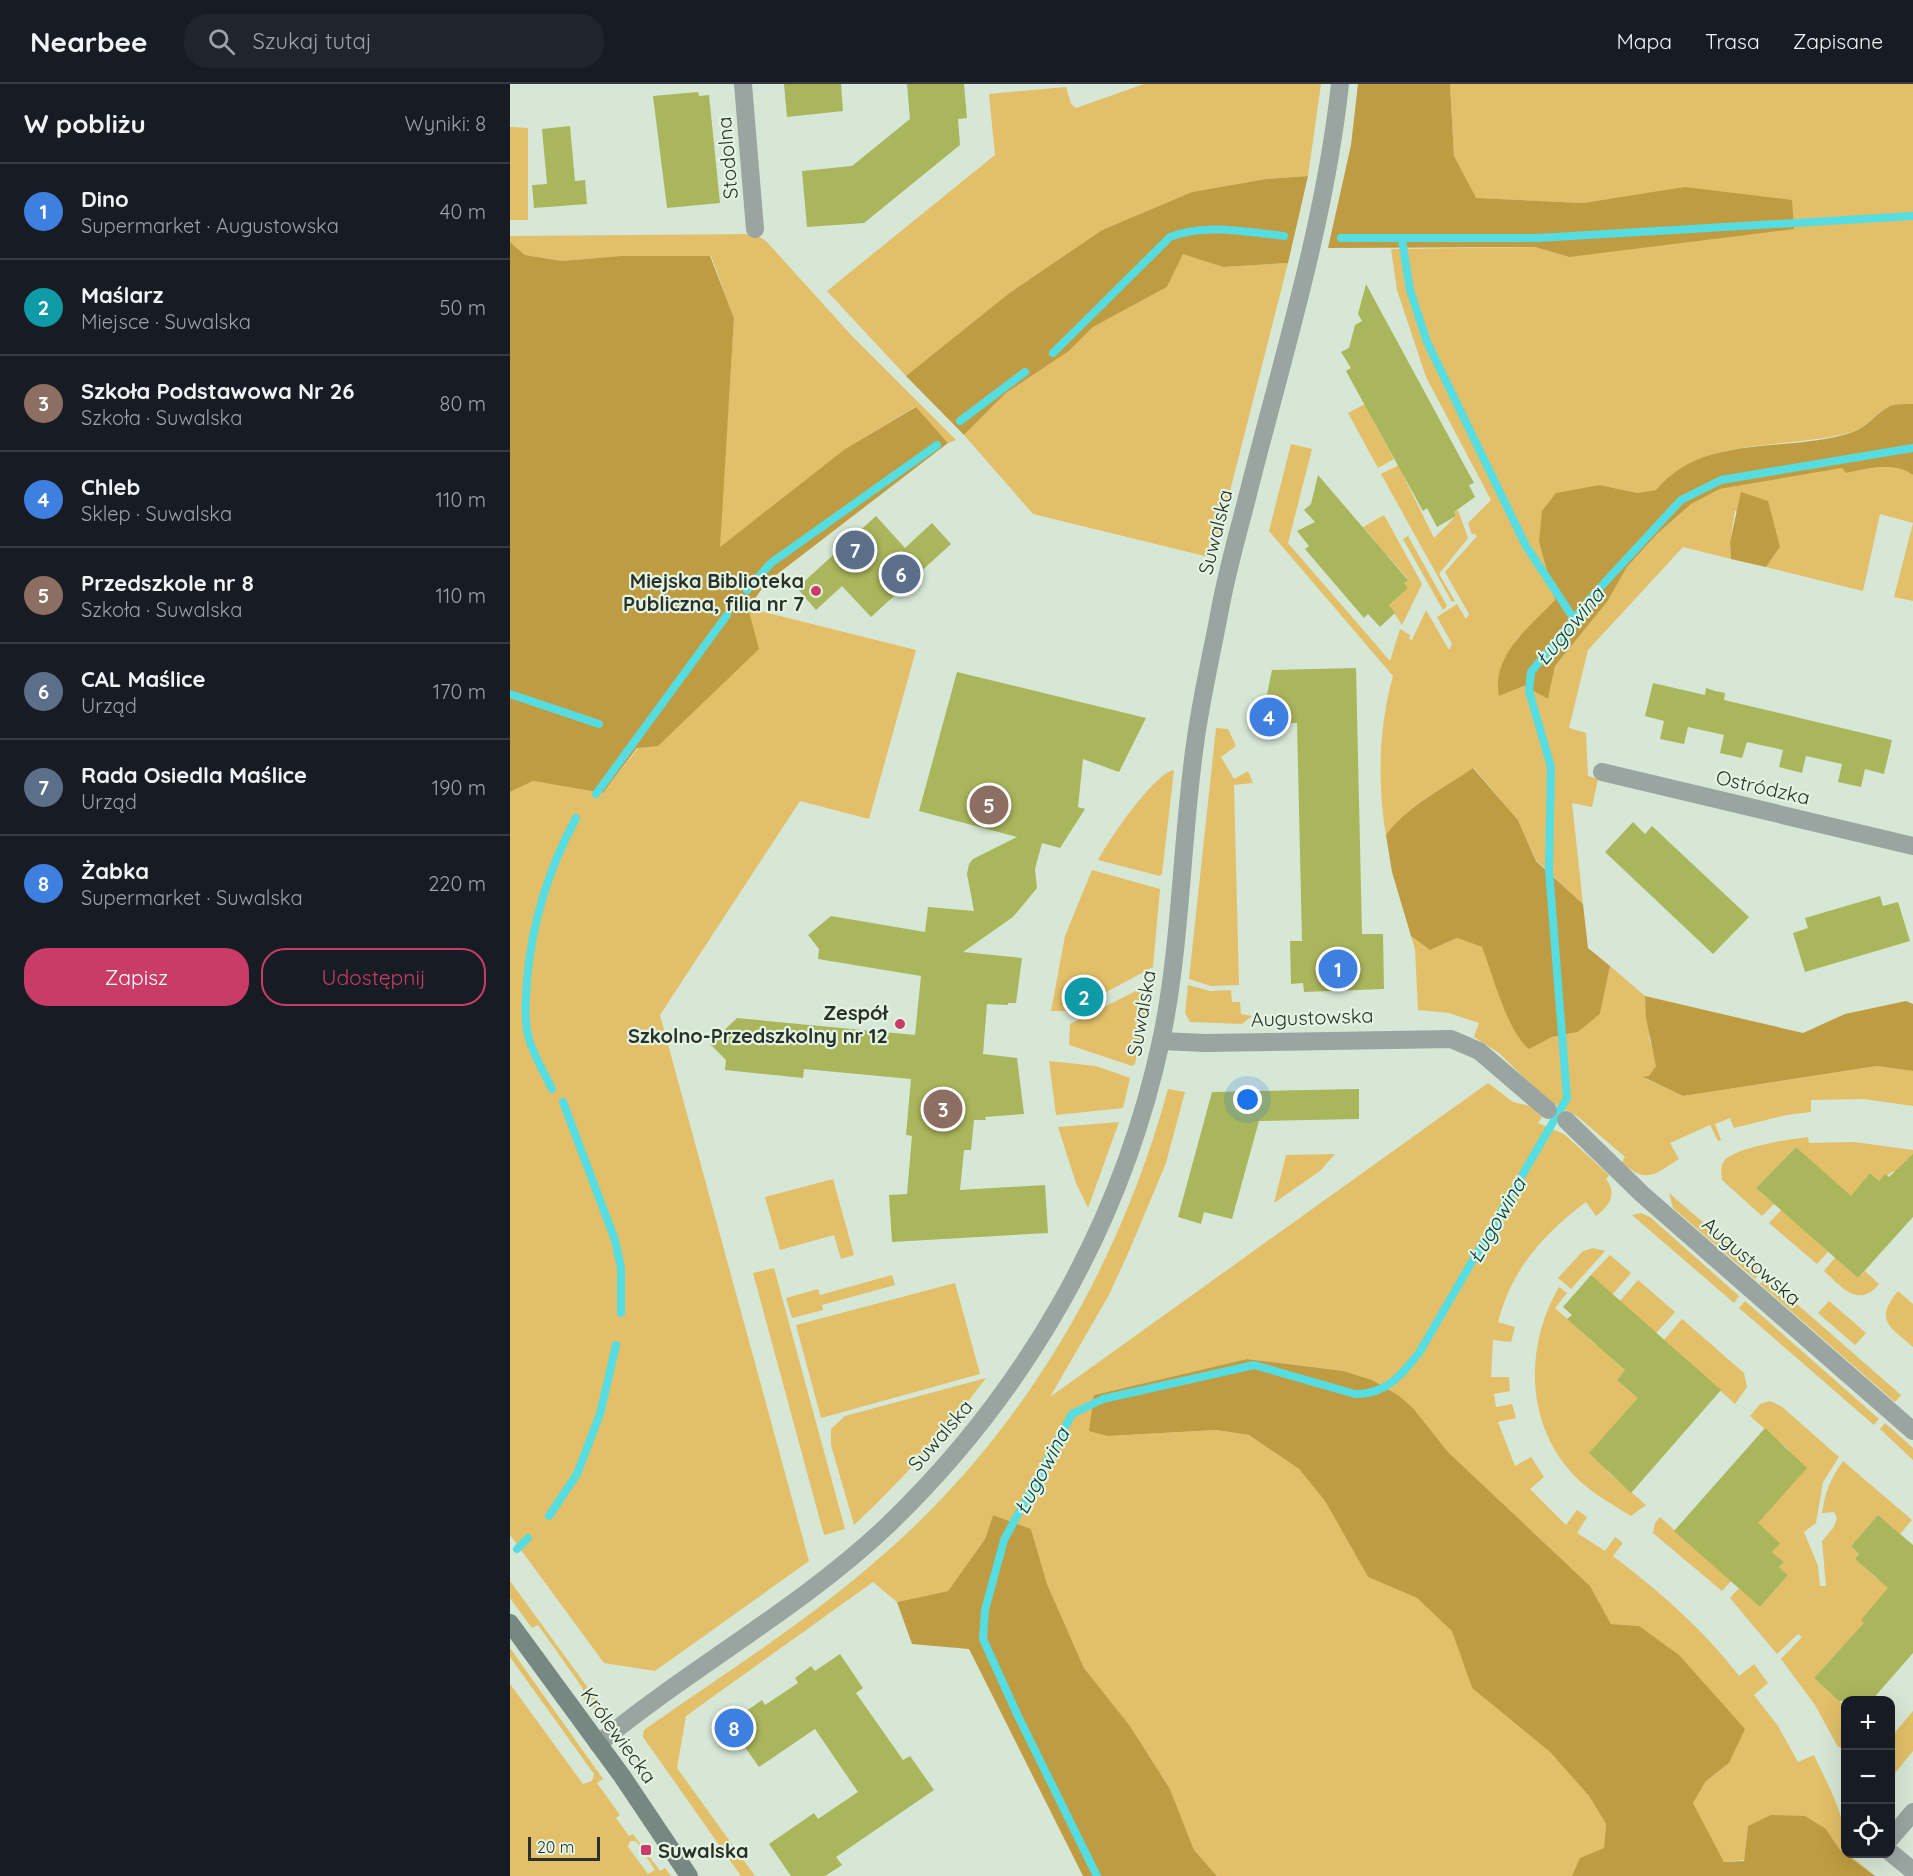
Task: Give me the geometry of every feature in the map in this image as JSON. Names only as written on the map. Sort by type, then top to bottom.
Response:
[{"type":"street","name":"Stodolna","points":[[743,84],[755,229]]},
{"type":"street","name":"Suwalska","points":[[598,1744],[827,1577],[885,1527],[940,1471],[979,1426],[1024,1366],[1068,1293],[1095,1238],[1114,1193],[1161,1041],[1171,975],[1196,738],[1218,617],[1310,248],[1331,156],[1340,84]]},
{"type":"street","name":"Ostródzka","points":[[1602,772],[1913,846]]},
{"type":"street","name":"Augustowska","points":[[1161,1041],[1205,1043],[1451,1039],[1479,1051],[1548,1110]]},
{"type":"street","name":"Augustowska","points":[[1566,1120],[1642,1194],[1913,1431]]},
{"type":"street","name":"Królewiecka","points":[[510,1623],[598,1744],[689,1876]]},
{"type":"street","points":[[1895,1833],[1913,1812]]},
{"type":"street","points":[[1895,1856],[1913,1871]]},
{"type":"shaded area","points":[[1144,84],[1321,84],[1308,176],[1266,179],[1192,192],[1102,230],[1008,294],[906,376],[827,291],[995,155],[989,94],[1066,87],[1071,104],[1076,108]]},
{"type":"shaded area","points":[[1358,84],[1450,84],[1454,156],[1476,198],[1583,203],[1685,187],[1792,200],[1794,229],[1569,257],[1535,247],[1328,248],[1351,145]]},
{"type":"shaded area","points":[[1450,84],[1913,84],[1913,404],[1890,406],[1852,432],[1747,447],[1696,460],[1674,472],[1656,490],[1637,493],[1600,485],[1539,542],[1555,600],[1516,640],[1499,696],[1524,686],[1548,699],[1555,666],[1607,602],[1627,567],[1657,534],[1691,504],[1720,489],[1842,468],[1846,473],[1890,467],[1913,475],[1913,523],[1880,514],[1863,591],[1766,567],[1780,547],[1735,510],[1730,542],[1731,559],[1683,547],[1588,650],[1569,728],[1586,733],[1588,776],[1598,779],[1592,807],[1572,803],[1583,904],[1536,860],[1518,820],[1474,768],[1415,806],[1386,835],[1381,796],[1381,755],[1385,714],[1393,676],[1269,531],[1291,444],[1312,449],[1288,543],[1390,661],[1400,629],[1410,635],[1409,639],[1412,640],[1426,610],[1449,650],[1452,644],[1437,617],[1457,604],[1466,619],[1469,614],[1445,572],[1477,536],[1474,533],[1472,535],[1468,523],[1491,500],[1426,377],[1397,290],[1391,249],[1535,247],[1569,257],[1685,188],[1583,203],[1475,198],[1454,156]]},
{"type":"shaded area","points":[[510,127],[528,128],[528,220],[510,220]]},
{"type":"shaded area","points":[[1308,176],[1288,263],[1223,267],[1183,254],[1167,287],[1093,327],[1069,351],[1006,393],[964,435],[906,376],[1008,294],[1102,230],[1192,192],[1266,179]]},
{"type":"shaded area","points":[[755,234],[766,241],[852,336],[956,440],[948,443],[915,407],[845,449],[719,548],[734,318],[711,256],[620,256],[562,261],[525,255],[510,242],[510,236]]},
{"type":"shaded area","points":[[510,242],[525,255],[562,261],[620,256],[710,256],[734,318],[720,547],[845,449],[916,407],[948,443],[767,582],[748,608],[759,649],[658,746],[637,748],[603,793],[533,781],[510,792]]},
{"type":"shaded area","points":[[1183,253],[1223,267],[1288,263],[1213,558],[1033,514],[964,435],[1006,393],[1069,351],[1093,327],[1167,287]]},
{"type":"shaded area","points":[[1369,402],[1375,424],[1394,459],[1378,468],[1348,413]]},
{"type":"shaded area","points":[[1913,404],[1913,475],[1898,468],[1889,467],[1846,473],[1842,468],[1720,489],[1691,504],[1657,534],[1627,567],[1607,602],[1555,666],[1548,699],[1524,686],[1499,696],[1498,681],[1507,655],[1524,631],[1555,600],[1539,542],[1542,511],[1556,493],[1600,485],[1637,493],[1656,490],[1675,472],[1698,460],[1722,452],[1802,442],[1853,432],[1890,406]]},
{"type":"shaded area","points":[[1403,463],[1403,475],[1434,538],[1456,516],[1454,512],[1458,510],[1468,538],[1439,574],[1455,601],[1452,602],[1381,474]]},
{"type":"shaded area","points":[[1741,492],[1768,501],[1780,547],[1766,567],[1731,559],[1730,542]]},
{"type":"shaded area","points":[[1384,515],[1422,584],[1402,625],[1389,605],[1408,588],[1404,583],[1408,579],[1388,556],[1372,546],[1376,542],[1363,527]]},
{"type":"shaded area","points":[[1913,523],[1913,601],[1894,597]]},
{"type":"shaded area","points":[[1408,536],[1447,606],[1443,610],[1403,539]]},
{"type":"shaded area","points":[[748,608],[916,650],[869,819],[800,801],[660,1015],[809,1561],[655,1671],[604,1663],[510,1535],[510,792],[533,781],[603,793]]},
{"type":"shaded area","points":[[1216,728],[1228,729],[1236,746],[1221,757],[1234,779],[1248,771],[1253,783],[1234,785],[1239,985],[1211,986],[1189,979]]},
{"type":"shaded area","points":[[1473,768],[1518,820],[1536,861],[1583,904],[1588,948],[1610,966],[1600,1014],[1578,1032],[1552,1037],[1529,1049],[1521,1041],[1507,1016],[1482,947],[1457,938],[1430,950],[1411,936],[1392,872],[1386,835],[1415,806]]},
{"type":"shaded area","points":[[1174,770],[1162,874],[1160,876],[1098,860],[1121,824],[1144,795],[1155,782]]},
{"type":"shaded area","points":[[1092,870],[1160,889],[1153,967],[1071,1011],[1051,1011],[1065,936]]},
{"type":"shaded area","points":[[1411,936],[1430,950],[1457,938],[1482,947],[1500,993],[1529,1049],[1552,1037],[1578,1032],[1600,1014],[1610,966],[1645,996],[1650,1041],[1657,1063],[1652,1075],[1644,1078],[1683,1096],[1877,1066],[1913,1071],[1913,1106],[1864,1099],[1811,1100],[1811,1112],[1786,1115],[1734,1128],[1730,1118],[1715,1124],[1721,1140],[1718,1141],[1710,1125],[1670,1143],[1679,1159],[1657,1173],[1644,1175],[1638,1173],[1622,1162],[1625,1157],[1577,1116],[1547,1100],[1499,1053],[1474,1037],[1479,1023],[1449,1013],[1418,1010],[1415,949]]},
{"type":"shaded area","points":[[1188,985],[1210,991],[1231,990],[1232,1002],[1240,1002],[1241,1014],[1252,1016],[1242,1024],[1190,1022],[1185,1013]]},
{"type":"shaded area","points":[[1146,986],[1150,989],[1135,1064],[1132,1066],[1069,1045],[1070,1024]]},
{"type":"shaded area","points":[[1645,996],[1803,1033],[1845,1014],[1906,1001],[1913,1004],[1913,1071],[1877,1066],[1683,1096],[1643,1077],[1649,1076],[1656,1066],[1646,1018]]},
{"type":"shaded area","points":[[1049,1061],[1096,1066],[1130,1078],[1123,1108],[1056,1115]]},
{"type":"shaded area","points":[[1488,1083],[1513,1102],[1530,1106],[1542,1117],[1538,1123],[1564,1134],[1609,1175],[1606,1179],[1610,1184],[1612,1195],[1605,1208],[1596,1216],[1586,1202],[1543,1240],[1521,1269],[1504,1303],[1498,1322],[1515,1327],[1511,1342],[1493,1340],[1491,1377],[1509,1377],[1510,1391],[1494,1394],[1496,1407],[1512,1404],[1516,1418],[1498,1422],[1515,1466],[1531,1457],[1544,1477],[1530,1489],[1566,1525],[1577,1510],[1587,1517],[1577,1533],[1605,1551],[1615,1537],[1623,1543],[1613,1556],[1680,1612],[1711,1642],[1739,1676],[1754,1664],[1768,1683],[1754,1695],[1778,1726],[1798,1762],[1814,1755],[1830,1789],[1841,1816],[1841,1851],[1826,1829],[1748,1826],[1744,1860],[1724,1862],[1693,1803],[1706,1781],[1729,1763],[1639,1626],[1611,1624],[1590,1586],[1448,1452],[1413,1408],[1372,1380],[1344,1371],[1247,1359],[1094,1395],[1109,1436],[1216,1430],[1249,1435],[1299,1469],[1325,1501],[1368,1577],[1417,1598],[1453,1631],[1472,1688],[1550,1752],[1589,1796],[1606,1824],[1604,1849],[1583,1857],[1574,1876],[1217,1876],[1194,1850],[1170,1789],[1130,1726],[1084,1668],[1047,1584],[1031,1529],[993,1515],[985,1539],[948,1591],[897,1602],[873,1582],[686,1716],[677,1768],[755,1876],[741,1876],[643,1737],[644,1730],[787,1631],[842,1589],[922,1518],[971,1466],[1015,1410],[1055,1351],[1090,1289],[1121,1225],[1147,1158],[1168,1089],[1185,1092],[1166,1163],[1130,1249],[1109,1295],[1050,1397]]},
{"type":"shaded area","points":[[1119,1122],[1088,1208],[1076,1183],[1058,1127]]},
{"type":"shaded area","points":[[1808,1137],[1809,1143],[1854,1142],[1913,1150],[1913,1172],[1894,1171],[1879,1181],[1870,1173],[1858,1188],[1855,1219],[1825,1174],[1796,1147],[1756,1188],[1774,1204],[1762,1216],[1722,1180],[1722,1166],[1730,1156],[1764,1144]]},
{"type":"shaded area","points":[[1335,1154],[1320,1171],[1274,1203],[1286,1155]]},
{"type":"shaded area","points":[[833,1179],[854,1255],[841,1259],[834,1235],[780,1250],[765,1197]]},
{"type":"shaded area","points":[[1669,1193],[1761,1272],[1755,1279],[1673,1208]]},
{"type":"shaded area","points":[[1785,1206],[1828,1252],[1817,1264],[1769,1223]]},
{"type":"shaded area","points":[[1641,1213],[1650,1217],[1739,1296],[1734,1303],[1632,1215]]},
{"type":"shaded area","points":[[1593,1248],[1605,1251],[1571,1289],[1558,1278],[1583,1251]]},
{"type":"shaded area","points":[[1838,1254],[1841,1263],[1858,1278],[1865,1271],[1879,1284],[1864,1295],[1850,1293],[1844,1289],[1824,1271]]},
{"type":"shaded area","points":[[1610,1255],[1631,1273],[1606,1302],[1591,1275]]},
{"type":"shaded area","points":[[774,1268],[845,1529],[824,1535],[753,1273]]},
{"type":"shaded area","points":[[892,1275],[895,1285],[822,1305],[823,1310],[792,1318],[786,1298],[818,1289],[820,1295]]},
{"type":"shaded area","points":[[1766,1277],[1901,1395],[1895,1402],[1760,1284]]},
{"type":"shaded area","points":[[1638,1280],[1675,1312],[1650,1340],[1620,1301]]},
{"type":"shaded area","points":[[955,1283],[980,1374],[821,1418],[796,1325]]},
{"type":"shaded area","points":[[1559,1287],[1567,1293],[1555,1308],[1595,1344],[1616,1353],[1612,1359],[1625,1370],[1617,1380],[1631,1392],[1644,1378],[1662,1394],[1607,1471],[1646,1505],[1631,1516],[1588,1488],[1567,1468],[1552,1445],[1542,1420],[1536,1393],[1535,1366],[1539,1339],[1547,1312]]},
{"type":"shaded area","points":[[1898,1291],[1913,1304],[1913,1347],[1891,1328],[1886,1316],[1887,1309]]},
{"type":"shaded area","points":[[1745,1301],[1879,1419],[1874,1425],[1739,1308]]},
{"type":"shaded area","points":[[1829,1301],[1866,1333],[1855,1345],[1818,1313]]},
{"type":"shaded area","points":[[1682,1319],[1744,1373],[1747,1387],[1735,1404],[1664,1340]]},
{"type":"shaded area","points":[[1247,1359],[1344,1371],[1372,1380],[1399,1396],[1413,1408],[1448,1452],[1590,1586],[1611,1624],[1639,1626],[1679,1655],[1745,1729],[1729,1763],[1706,1781],[1693,1803],[1724,1862],[1744,1861],[1748,1826],[1771,1815],[1805,1816],[1826,1829],[1841,1851],[1841,1858],[1851,1858],[1875,1876],[1572,1876],[1580,1858],[1604,1848],[1606,1824],[1589,1796],[1550,1752],[1472,1688],[1452,1631],[1417,1598],[1368,1577],[1325,1501],[1299,1469],[1249,1435],[1216,1430],[1108,1436],[1089,1431],[1094,1395]]},
{"type":"shaded area","points":[[986,1378],[923,1454],[854,1525],[831,1445],[831,1429],[845,1416]]},
{"type":"shaded area","points":[[1770,1401],[1781,1406],[1839,1457],[1823,1482],[1816,1523],[1804,1532],[1818,1566],[1820,1586],[1826,1586],[1822,1541],[1834,1527],[1837,1518],[1834,1512],[1822,1513],[1823,1505],[1829,1486],[1843,1461],[1912,1520],[1900,1534],[1878,1515],[1851,1546],[1859,1554],[1855,1559],[1876,1578],[1907,1597],[1875,1633],[1842,1647],[1814,1678],[1841,1702],[1841,1747],[1838,1747],[1815,1705],[1781,1659],[1802,1637],[1798,1634],[1777,1654],[1730,1598],[1739,1588],[1760,1607],[1788,1575],[1779,1567],[1784,1562],[1772,1552],[1749,1540],[1789,1450],[1750,1416],[1760,1404]]},
{"type":"shaded area","points":[[1885,1423],[1913,1448],[1913,1460],[1880,1429]]},
{"type":"shaded area","points":[[993,1515],[1031,1529],[1047,1584],[1084,1668],[1130,1726],[1170,1789],[1194,1850],[1217,1876],[1083,1876],[969,1649],[912,1644],[897,1602],[948,1591],[985,1539]]},
{"type":"shaded area","points":[[1660,1517],[1731,1581],[1722,1591],[1653,1533],[1655,1523]]},
{"type":"shaded area","points":[[510,1581],[607,1714],[591,1707],[581,1695],[584,1694],[582,1687],[538,1625],[532,1628],[510,1598]]},
{"type":"shaded area","points":[[510,1648],[603,1779],[597,1783],[620,1815],[616,1818],[629,1836],[633,1834],[660,1871],[665,1868],[671,1876],[510,1876],[510,1684],[583,1784],[592,1781],[594,1774],[510,1657]],"holes":[[[630,1841],[636,1841],[655,1870],[648,1874],[628,1847]]]},
{"type":"shaded area","points":[[1913,1711],[1913,1751],[1895,1773],[1895,1750],[1895,1732]]},
{"type":"building","points":[[784,84],[841,84],[843,111],[787,117]]},
{"type":"building","points":[[907,84],[964,84],[967,118],[958,119],[960,145],[864,223],[807,227],[802,171],[852,166],[910,119]]},
{"type":"building","points":[[698,92],[699,96],[709,95],[720,203],[667,208],[653,96]]},
{"type":"building","points":[[570,126],[575,181],[585,180],[587,204],[534,208],[532,185],[547,184],[542,129]]},
{"type":"building","points":[[1366,284],[1474,483],[1469,485],[1475,497],[1454,512],[1456,516],[1437,527],[1427,508],[1423,511],[1346,371],[1351,368],[1341,352],[1349,348],[1355,325],[1362,321],[1358,314]]},
{"type":"building","points":[[1318,475],[1408,580],[1404,583],[1408,588],[1389,605],[1395,613],[1380,627],[1368,614],[1364,618],[1305,549],[1309,546],[1297,531],[1315,522],[1304,510],[1311,504]]},
{"type":"building","points":[[876,516],[905,548],[932,523],[951,544],[871,617],[842,586],[816,610],[797,588]]},
{"type":"building","points":[[1356,668],[1362,934],[1383,934],[1384,989],[1304,992],[1303,983],[1291,984],[1290,941],[1302,941],[1297,723],[1261,724],[1272,670]]},
{"type":"building","points":[[957,672],[1146,718],[1119,772],[1083,759],[1078,807],[1085,809],[1060,848],[1042,843],[1035,869],[1037,888],[1013,917],[963,952],[1022,958],[1016,1003],[987,1004],[983,1054],[1017,1058],[1024,1114],[974,1120],[971,1150],[964,1150],[960,1190],[1045,1185],[1048,1233],[892,1242],[889,1195],[907,1194],[912,1136],[906,1135],[911,1079],[804,1069],[803,1078],[725,1070],[726,1060],[710,1044],[737,1018],[915,1035],[921,976],[818,959],[819,949],[808,935],[831,916],[925,932],[928,907],[974,911],[967,874],[969,864],[973,859],[1017,837],[919,811]]},
{"type":"building","points":[[1653,683],[1705,695],[1706,688],[1725,693],[1724,700],[1892,740],[1884,774],[1865,769],[1861,787],[1838,782],[1842,764],[1806,756],[1802,773],[1779,767],[1783,750],[1747,742],[1742,758],[1720,753],[1724,735],[1688,727],[1684,744],[1660,739],[1664,721],[1645,716]]},
{"type":"building","points":[[1633,822],[1645,834],[1652,826],[1749,917],[1713,954],[1605,852]]},
{"type":"building","points":[[1880,896],[1883,906],[1898,902],[1910,941],[1805,972],[1793,933],[1808,928],[1805,918]]},
{"type":"building","points":[[1359,1089],[1359,1119],[1259,1121],[1232,1219],[1204,1212],[1201,1224],[1178,1217],[1212,1092]]},
{"type":"building","points":[[1796,1147],[1851,1196],[1870,1173],[1879,1181],[1885,1174],[1889,1177],[1913,1154],[1913,1217],[1858,1278],[1756,1188]]},
{"type":"building","points":[[1591,1275],[1721,1390],[1631,1493],[1589,1453],[1638,1398],[1617,1380],[1625,1370],[1567,1319],[1572,1315],[1563,1307]]},
{"type":"building","points":[[1765,1428],[1807,1468],[1758,1523],[1780,1543],[1772,1552],[1784,1562],[1779,1567],[1788,1575],[1760,1607],[1674,1531]]},
{"type":"building","points":[[1878,1515],[1913,1545],[1913,1653],[1875,1696],[1841,1696],[1841,1701],[1839,1701],[1814,1678],[1864,1623],[1861,1620],[1888,1588],[1855,1559],[1859,1554],[1851,1546]]},
{"type":"building","points":[[840,1654],[863,1688],[856,1693],[903,1760],[910,1756],[934,1790],[836,1857],[842,1865],[825,1876],[791,1876],[769,1844],[814,1813],[818,1819],[858,1792],[815,1729],[759,1767],[732,1729],[748,1718],[745,1712],[762,1700],[765,1705],[798,1683],[795,1678],[811,1666],[815,1671]]},
{"type":"waterway","points":[[1341,238],[1537,238],[1913,216]]},
{"type":"waterway","points":[[1053,353],[1170,237],[1212,229],[1284,236]]},
{"type":"waterway","points":[[1402,240],[1410,290],[1427,342],[1526,546],[1574,619]]},
{"type":"waterway","points":[[960,421],[1025,372]]},
{"type":"waterway","points":[[747,590],[771,563],[937,445]]},
{"type":"waterway","name":"Ługowina","points":[[1097,1876],[1017,1714],[983,1639],[985,1610],[1004,1540],[1072,1414],[1103,1399],[1254,1365],[1355,1394],[1376,1391],[1392,1382],[1406,1369],[1419,1353],[1567,1098],[1549,870],[1551,767],[1529,691],[1531,672],[1595,593],[1681,500],[1721,480],[1913,448]]},
{"type":"waterway","points":[[596,794],[727,615]]},
{"type":"waterway","points":[[510,694],[599,724]]},
{"type":"waterway","points":[[552,1089],[535,1056],[528,1035],[527,980],[529,958],[543,896],[557,857],[576,818]]},
{"type":"waterway","points":[[563,1102],[615,1240],[621,1268],[621,1313]]},
{"type":"waterway","points":[[549,1516],[577,1474],[600,1414],[616,1345]]},
{"type":"waterway","points":[[517,1549],[528,1538]]},
{"type":"place","name":"Rada Osiedla Maślice","points":[[855,550]]},
{"type":"place","name":"CAL Maślice","points":[[901,574]]},
{"type":"place","name":"Miejska Biblioteka Publiczna, filia nr 7","points":[[816,591]]},
{"type":"place","name":"Chleb","points":[[1269,717]]},
{"type":"place","name":"Przedszkole nr 8","points":[[989,805]]},
{"type":"place","name":"Dino","points":[[1338,969]]},
{"type":"place","name":"Maślarz","points":[[1084,997]]},
{"type":"place","name":"Zespół Szkolno-Przedszkolny nr 12","points":[[900,1024]]},
{"type":"place","name":"Szkoła Podstawowa Nr 26","points":[[943,1109]]},
{"type":"place","name":"Żabka","points":[[734,1728]]},
{"type":"place","name":"Suwalska","points":[[646,1850]]}]
